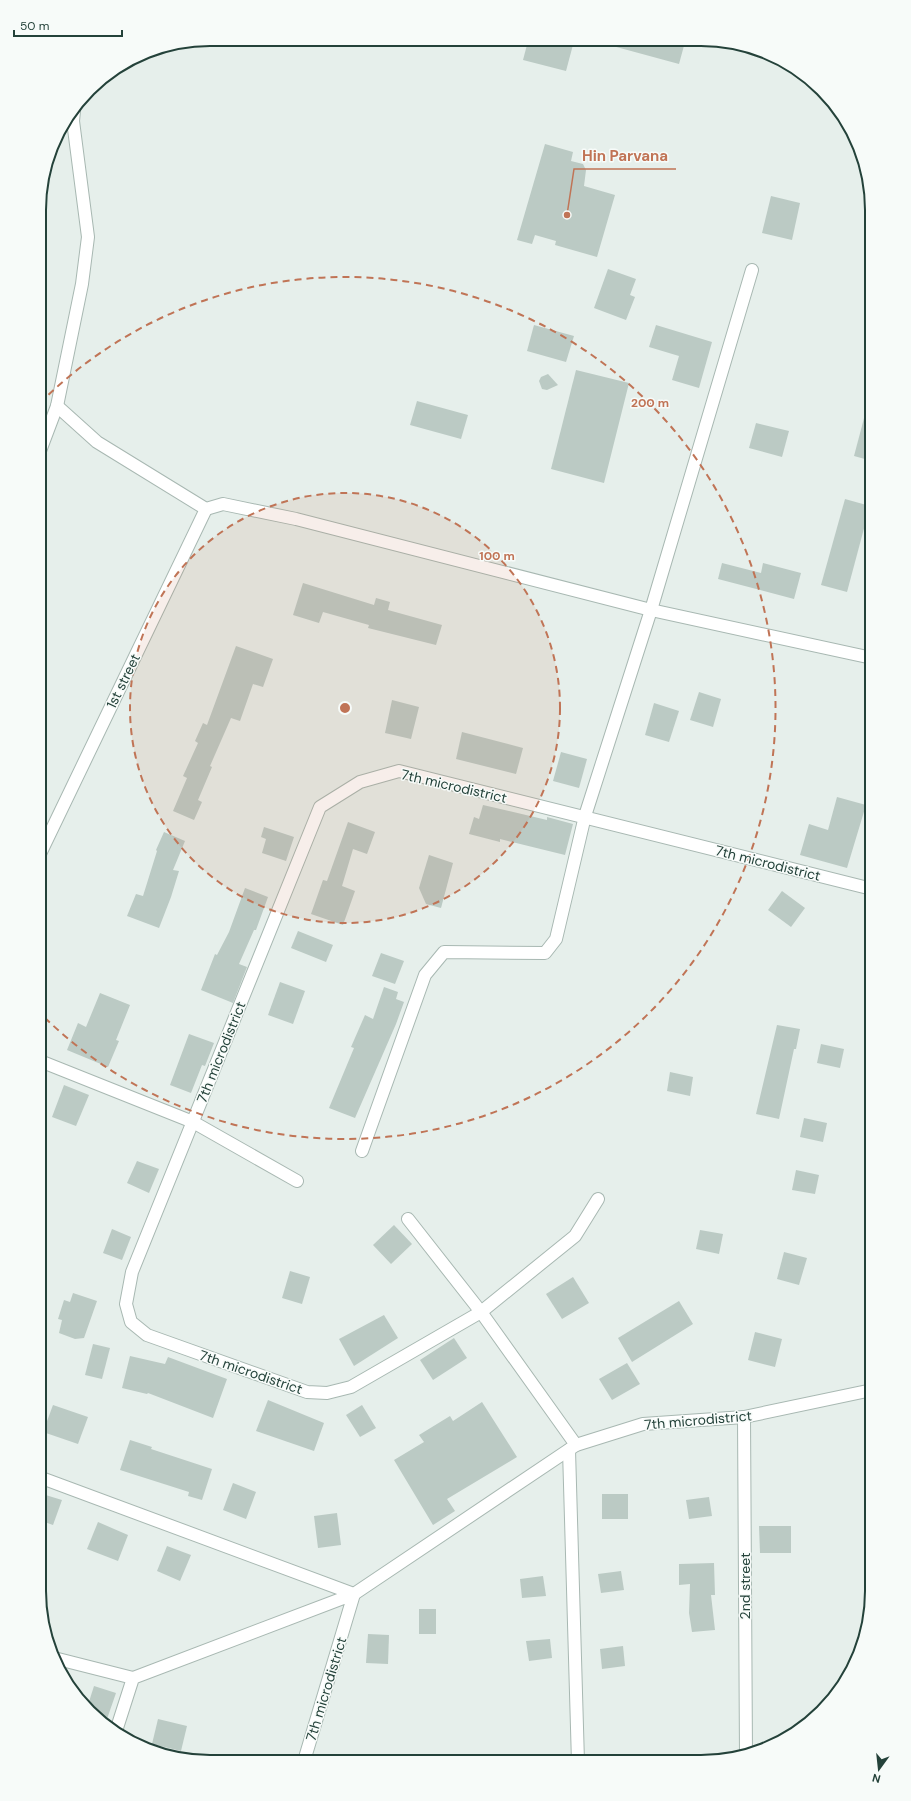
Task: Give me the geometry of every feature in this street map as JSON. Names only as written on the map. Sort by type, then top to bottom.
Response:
[{"type":"street","points":[[46,435],[57,406],[82,284],[88,237],[73,120]]},
{"type":"street","points":[[362,1151],[425,975],[444,952],[545,953],[556,939],[585,816],[651,610],[752,270]]},
{"type":"street","points":[[57,406],[97,442],[206,509],[223,504],[296,519],[651,610],[865,656]]},
{"type":"street","name":"1st street","points":[[46,842],[206,509]]},
{"type":"street","name":"7th microdistrict","points":[[598,1199],[575,1236],[481,1312],[351,1387],[327,1393],[307,1392],[147,1335],[131,1322],[126,1304],[132,1272],[320,807],[360,782],[399,771],[585,816],[865,887]]},
{"type":"street","points":[[46,1063],[193,1122],[297,1181]]},
{"type":"street","points":[[408,1219],[481,1312],[573,1448],[578,1755]]},
{"type":"street","name":"7th microdistrict","points":[[133,1678],[354,1594],[573,1448],[643,1424],[744,1417],[865,1391]]},
{"type":"street","name":"2nd street","points":[[744,1417],[746,1748]]},
{"type":"street","points":[[46,1480],[354,1594]]},
{"type":"street","name":"7th microdistrict","points":[[306,1755],[354,1594]]},
{"type":"street","points":[[61,1660],[133,1678],[118,1726]]},
{"type":"building","points":[[527,46],[573,46],[566,71],[523,60]]},
{"type":"building","points":[[613,46],[684,46],[679,64]]},
{"type":"building","points":[[545,144],[573,152],[571,161],[583,164],[586,170],[584,186],[615,195],[597,257],[555,245],[556,241],[535,235],[532,244],[517,240]]},
{"type":"building","points":[[771,196],[800,203],[792,240],[762,233]]},
{"type":"building","points":[[608,269],[636,279],[630,295],[635,297],[626,320],[594,308]]},
{"type":"building","points":[[534,325],[574,336],[566,362],[527,351]]},
{"type":"building","points":[[656,325],[712,342],[699,388],[672,380],[679,356],[649,347]]},
{"type":"building","points":[[576,370],[629,383],[604,483],[551,469]]},
{"type":"building","points":[[548,374],[558,385],[547,390],[542,389],[539,381],[541,377]]},
{"type":"building","points":[[417,401],[468,415],[461,439],[410,425]]},
{"type":"building","points":[[865,414],[865,459],[854,456]]},
{"type":"building","points":[[756,423],[789,431],[782,457],[749,448]]},
{"type":"building","points":[[845,499],[865,505],[865,525],[847,592],[821,585]]},
{"type":"building","points":[[722,563],[761,573],[763,563],[801,573],[794,599],[718,579]]},
{"type":"building","points":[[303,583],[374,605],[376,598],[390,602],[388,610],[442,625],[436,645],[368,628],[369,625],[323,612],[319,623],[293,615]]},
{"type":"building","points":[[236,646],[273,659],[263,687],[253,684],[240,721],[231,718],[210,766],[212,767],[198,800],[202,802],[194,820],[173,811],[187,778],[183,776],[198,743],[195,741],[203,723],[207,725]]},
{"type":"building","points":[[699,692],[721,699],[713,727],[690,720]]},
{"type":"building","points":[[392,700],[419,707],[411,739],[385,733]]},
{"type":"building","points":[[654,703],[679,711],[669,742],[645,735]]},
{"type":"building","points":[[462,732],[523,748],[516,774],[456,759]]},
{"type":"building","points":[[561,752],[587,759],[579,788],[553,781]]},
{"type":"building","points":[[837,797],[865,805],[847,868],[800,855],[809,824],[828,830]]},
{"type":"building","points":[[483,805],[547,820],[547,817],[573,824],[565,855],[500,839],[500,842],[469,834],[474,817],[479,819]]},
{"type":"building","points":[[348,822],[375,832],[367,854],[353,849],[342,886],[355,891],[343,925],[311,914],[323,880],[327,881]]},
{"type":"building","points":[[264,827],[294,837],[286,861],[262,853],[266,839],[261,837]]},
{"type":"building","points":[[164,832],[185,841],[173,870],[179,871],[159,928],[127,916],[136,894],[143,896],[157,851],[156,850]]},
{"type":"building","points":[[429,855],[453,863],[441,908],[426,904],[419,888]]},
{"type":"building","points":[[245,888],[268,897],[256,930],[254,930],[239,964],[247,967],[233,1003],[201,990],[215,954],[217,955],[229,932]]},
{"type":"building","points":[[782,891],[805,908],[791,927],[768,910]]},
{"type":"building","points":[[298,931],[333,945],[326,962],[291,948]]},
{"type":"building","points":[[381,953],[404,961],[395,984],[372,976]]},
{"type":"building","points":[[280,982],[305,991],[293,1024],[268,1015]]},
{"type":"building","points":[[384,987],[398,992],[396,999],[404,1002],[355,1118],[329,1108],[354,1048],[351,1047],[365,1015],[373,1019]]},
{"type":"building","points":[[100,993],[130,1005],[116,1040],[119,1041],[108,1067],[67,1050],[78,1023],[86,1027]]},
{"type":"building","points":[[777,1025],[800,1029],[796,1049],[794,1049],[779,1119],[756,1114]]},
{"type":"building","points":[[189,1034],[214,1043],[205,1066],[202,1065],[191,1093],[170,1085]]},
{"type":"building","points":[[821,1044],[844,1049],[840,1068],[817,1063]]},
{"type":"building","points":[[670,1072],[693,1077],[690,1096],[667,1091]]},
{"type":"building","points":[[64,1085],[89,1095],[76,1126],[52,1117]]},
{"type":"building","points":[[804,1118],[827,1123],[823,1142],[800,1137]]},
{"type":"building","points":[[137,1161],[159,1169],[149,1193],[127,1183]]},
{"type":"building","points":[[796,1170],[819,1175],[815,1194],[792,1190]]},
{"type":"building","points":[[394,1225],[412,1244],[391,1264],[373,1245]]},
{"type":"building","points":[[112,1229],[131,1237],[122,1260],[103,1253]]},
{"type":"building","points":[[700,1230],[723,1234],[719,1254],[696,1249]]},
{"type":"building","points":[[784,1252],[807,1258],[799,1285],[777,1279]]},
{"type":"building","points":[[290,1271],[310,1277],[302,1304],[282,1298]]},
{"type":"building","points":[[573,1277],[589,1303],[562,1319],[546,1294]]},
{"type":"building","points":[[73,1293],[97,1301],[84,1338],[75,1339],[59,1333],[62,1320],[58,1319],[64,1300],[70,1302]]},
{"type":"building","points":[[679,1301],[693,1324],[632,1362],[618,1338]]},
{"type":"building","points":[[384,1315],[398,1338],[354,1366],[339,1339]]},
{"type":"building","points":[[755,1332],[782,1339],[775,1367],[748,1360]]},
{"type":"building","points":[[454,1338],[467,1358],[433,1380],[420,1360]]},
{"type":"building","points":[[93,1344],[110,1348],[102,1379],[85,1375]]},
{"type":"building","points":[[130,1356],[165,1364],[168,1357],[227,1379],[213,1418],[148,1393],[122,1388]]},
{"type":"building","points":[[627,1363],[640,1384],[612,1400],[599,1379]]},
{"type":"building","points":[[268,1400],[324,1423],[314,1451],[256,1431]]},
{"type":"building","points":[[482,1402],[517,1457],[447,1499],[455,1511],[433,1525],[394,1460],[424,1442],[419,1435],[450,1416],[453,1421]]},
{"type":"building","points":[[53,1405],[88,1417],[78,1444],[46,1433],[46,1424]]},
{"type":"building","points":[[362,1405],[376,1428],[360,1437],[346,1415]]},
{"type":"building","points":[[130,1440],[152,1447],[151,1449],[212,1469],[202,1500],[188,1496],[189,1492],[120,1470]]},
{"type":"building","points":[[233,1483],[256,1492],[246,1519],[223,1510]]},
{"type":"building","points":[[602,1494],[628,1494],[628,1519],[602,1519]]},
{"type":"building","points":[[46,1495],[62,1500],[53,1525],[46,1522]]},
{"type":"building","points":[[709,1497],[712,1516],[689,1519],[686,1500]]},
{"type":"building","points":[[337,1513],[341,1545],[318,1548],[314,1516]]},
{"type":"building","points":[[98,1522],[128,1535],[118,1561],[87,1549]]},
{"type":"building","points":[[759,1526],[791,1526],[791,1553],[760,1553]]},
{"type":"building","points":[[167,1546],[191,1555],[180,1581],[157,1571]]},
{"type":"building","points":[[714,1563],[715,1595],[711,1595],[715,1630],[692,1632],[689,1613],[690,1584],[679,1585],[679,1564]]},
{"type":"building","points":[[621,1571],[624,1590],[601,1593],[598,1574]]},
{"type":"building","points":[[543,1576],[546,1596],[522,1598],[520,1579]]},
{"type":"building","points":[[419,1609],[436,1609],[436,1634],[419,1634]]},
{"type":"building","points":[[368,1634],[389,1635],[388,1664],[366,1663]]},
{"type":"building","points":[[550,1639],[552,1658],[529,1661],[526,1641]]},
{"type":"building","points":[[623,1646],[625,1666],[602,1669],[600,1649]]},
{"type":"building","points":[[94,1686],[116,1693],[107,1719],[89,1701]]},
{"type":"building","points":[[158,1719],[187,1726],[181,1751],[152,1744]]},
{"type":"place","name":"Hin Parvana","points":[[567,215]]}]
